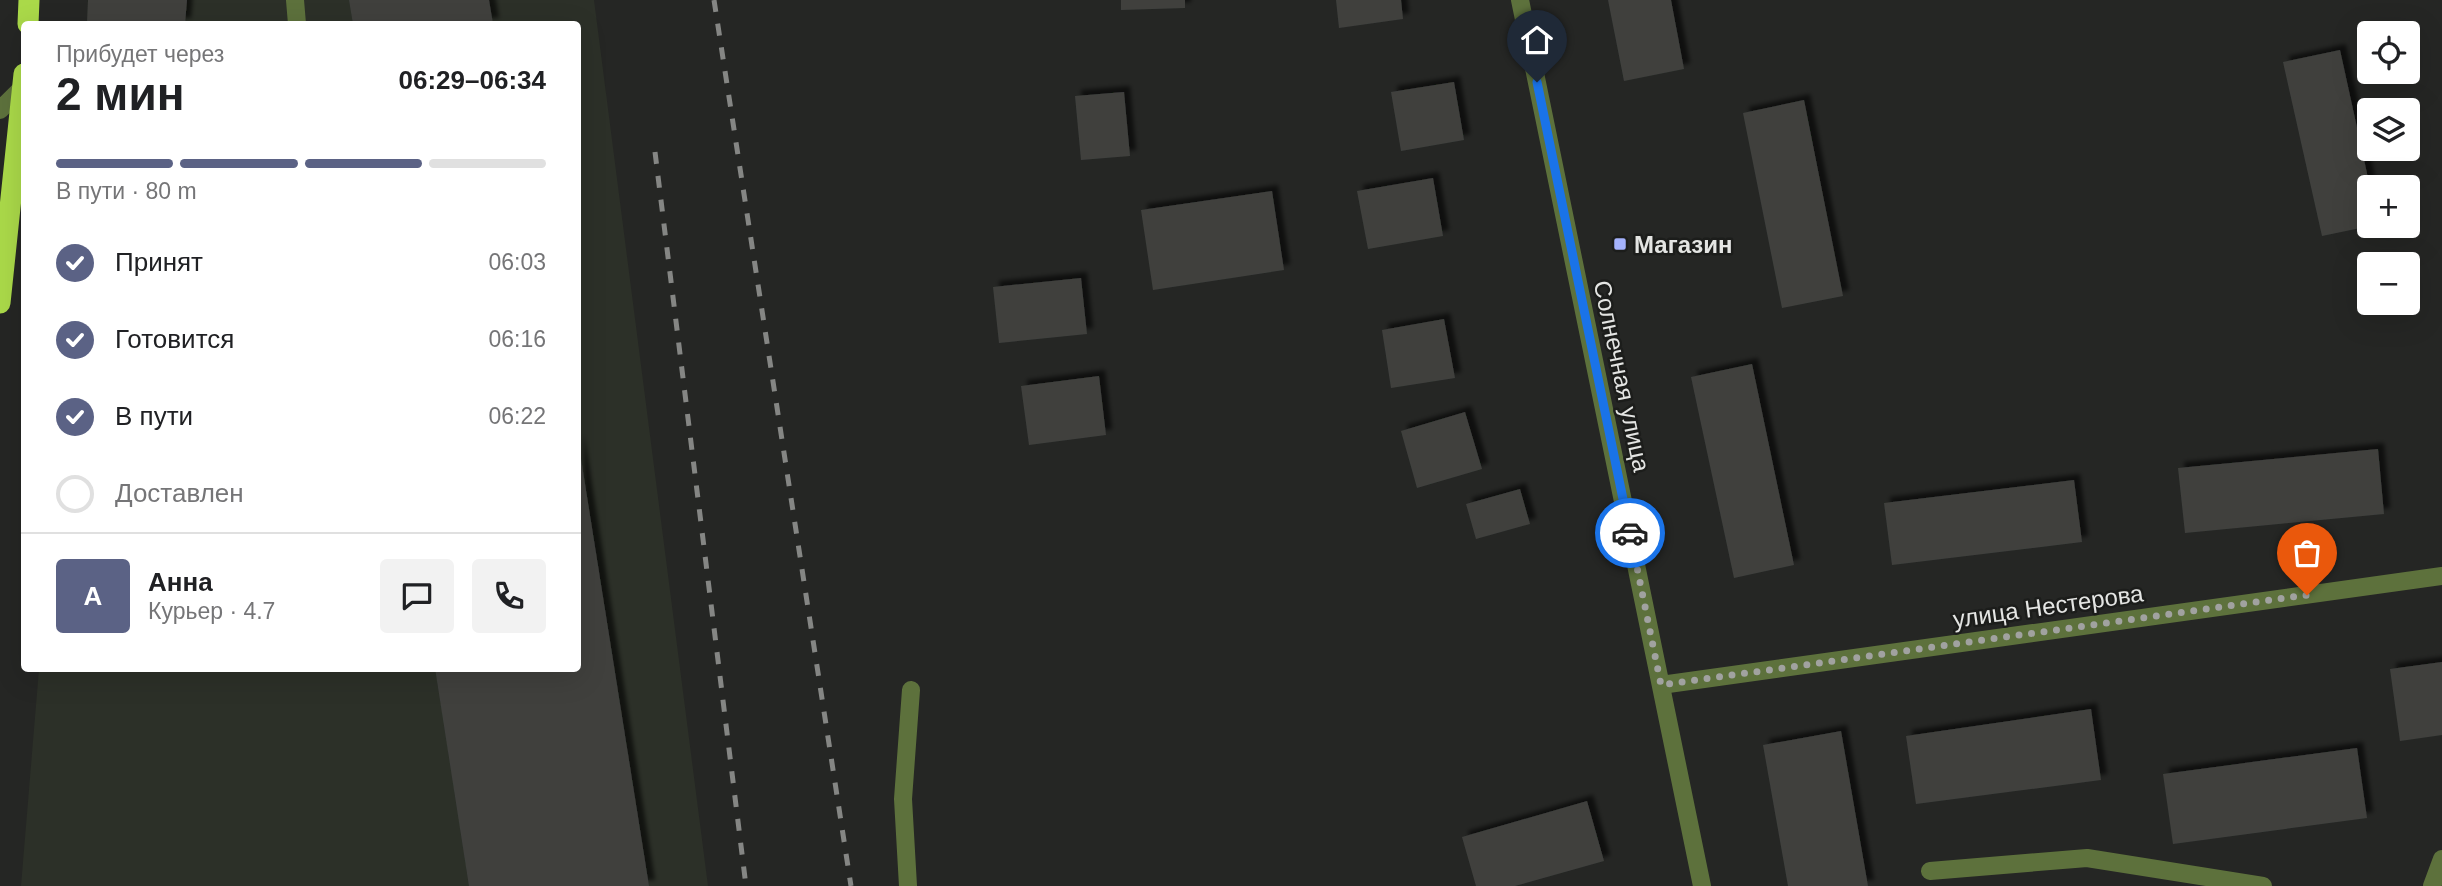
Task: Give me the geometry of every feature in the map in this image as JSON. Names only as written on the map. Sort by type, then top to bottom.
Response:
[{"type":"highway","points":[[28,21],[29,0]]},
{"type":"highway","points":[[0,303],[21,113]]},
{"type":"street","points":[[295,0],[297,21]]},
{"type":"street","name":"Солнечная улица","points":[[1520,0],[1702,886]]},
{"type":"street","points":[[0,110],[21,89]]},
{"type":"street","name":"улица Нестерова","points":[[1661,685],[2442,576]]},
{"type":"street","points":[[908,886],[903,799],[911,690]]},
{"type":"street","points":[[1930,871],[2087,858],[2263,886]]},
{"type":"street","points":[[2432,886],[2442,859]]},
{"type":"shaded area","points":[[88,0],[594,0],[708,886],[21,886],[39,672],[581,672],[581,21],[87,21]]},
{"type":"building","points":[[88,0],[187,0],[185,21],[87,21]]},
{"type":"building","points":[[349,0],[489,0],[492,21],[352,21]]},
{"type":"building","points":[[1121,0],[1185,0],[1185,8],[1121,10]]},
{"type":"building","points":[[1336,0],[1401,0],[1403,19],[1339,28]]},
{"type":"building","points":[[1608,0],[1671,0],[1684,69],[1624,81]]},
{"type":"building","points":[[2340,50],[2357,128],[2357,161],[2364,161],[2367,175],[2357,175],[2357,229],[2322,236],[2283,62]]},
{"type":"building","points":[[1454,82],[1464,140],[1401,151],[1391,92]]},
{"type":"building","points":[[1124,92],[1130,156],[1081,160],[1075,96]]},
{"type":"building","points":[[1804,100],[1843,296],[1782,308],[1743,113]]},
{"type":"building","points":[[1433,178],[1443,236],[1368,249],[1357,191]]},
{"type":"building","points":[[1272,191],[1284,270],[1153,290],[1141,210]]},
{"type":"building","points":[[1081,278],[1087,334],[999,343],[993,287]]},
{"type":"building","points":[[1444,319],[1455,378],[1391,388],[1382,330]]},
{"type":"building","points":[[1752,364],[1794,565],[1734,578],[1691,377]]},
{"type":"building","points":[[1099,376],[1106,435],[1029,445],[1021,386]]},
{"type":"building","points":[[1465,412],[1482,469],[1417,488],[1401,431]]},
{"type":"building","points":[[2378,449],[2384,514],[2185,533],[2178,468]]},
{"type":"building","points":[[581,459],[649,886],[469,886],[436,672],[581,672]]},
{"type":"building","points":[[2074,480],[2082,542],[1892,565],[1884,503]]},
{"type":"building","points":[[1520,489],[1530,524],[1476,539],[1466,504]]},
{"type":"building","points":[[2442,662],[2442,735],[2400,741],[2390,669]]},
{"type":"building","points":[[2091,709],[2101,780],[1916,804],[1906,736]]},
{"type":"building","points":[[1841,731],[1868,886],[1788,886],[1763,745]]},
{"type":"building","points":[[2357,748],[2367,818],[2173,844],[2163,774]]},
{"type":"building","points":[[1587,801],[1604,861],[1515,886],[1476,886],[1462,837]]},
{"type":"railway","points":[[714,0],[851,886]]},
{"type":"railway","points":[[655,152],[746,886]]},
{"type":"way so far","points":[[1630,533],[1661,685],[2307,595]]},
{"type":"place","name":"Магазин","points":[[1620,244]]},
{"type":"route","points":[[1537,82],[1630,533]]}]
